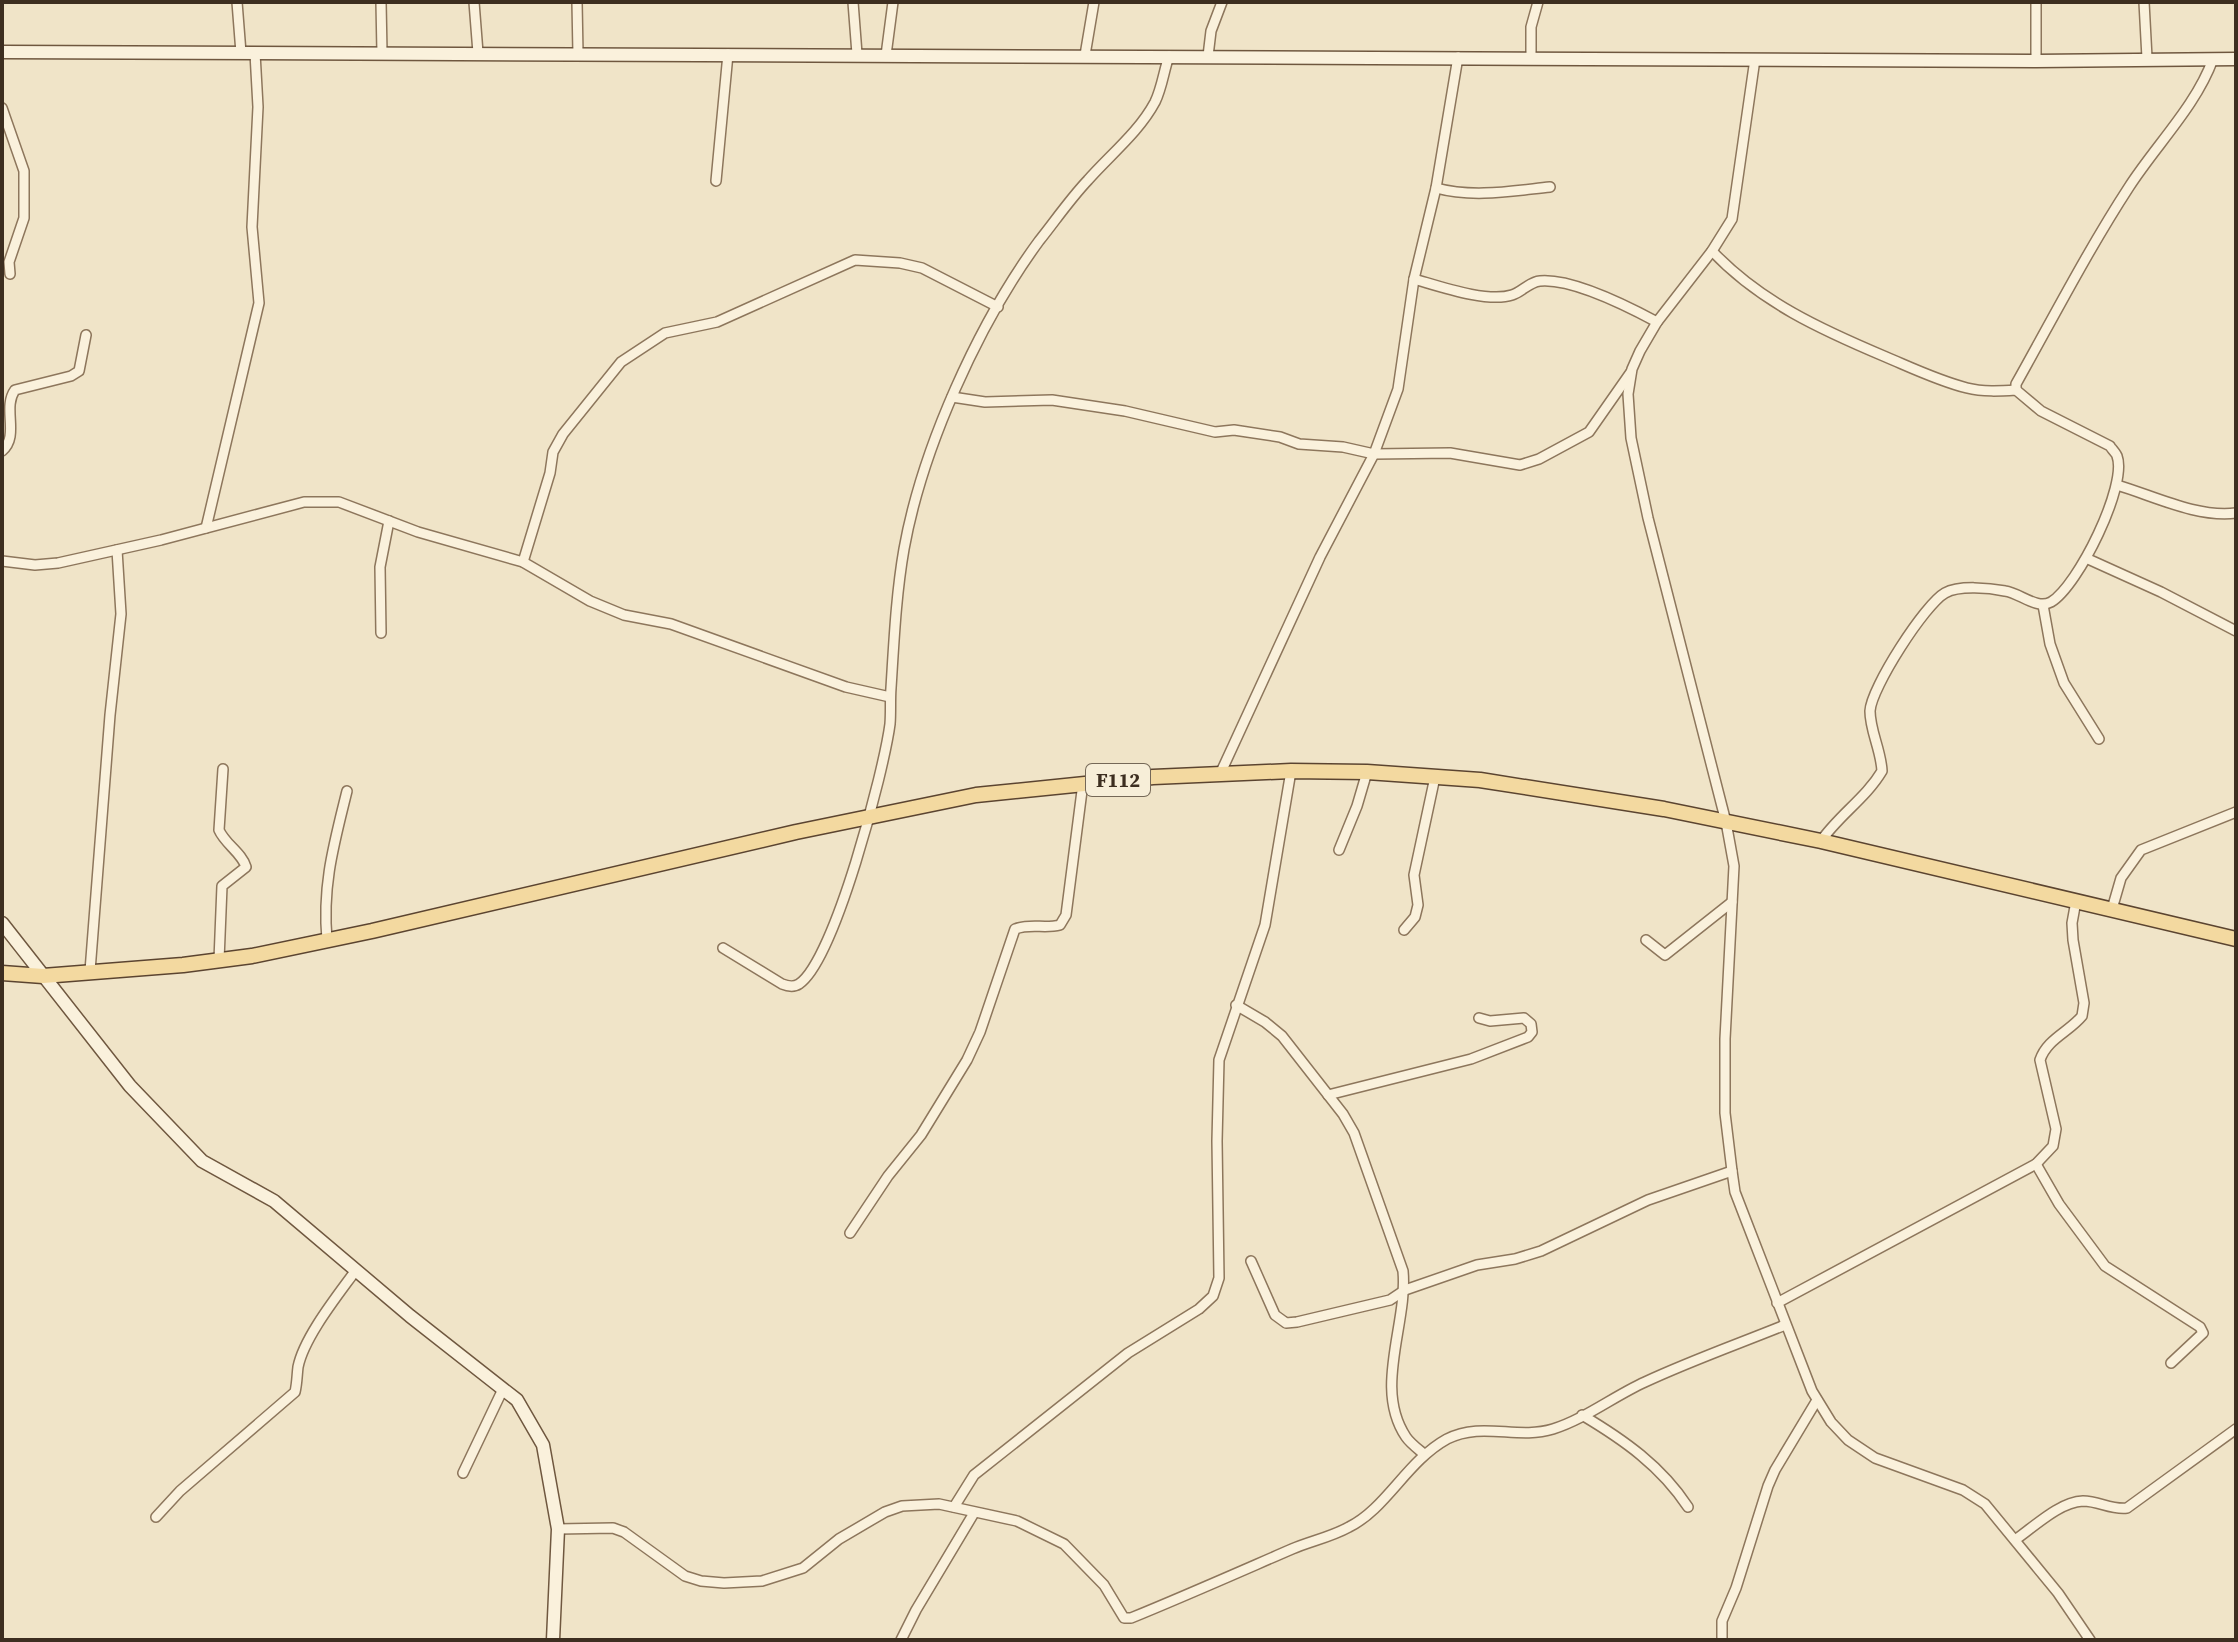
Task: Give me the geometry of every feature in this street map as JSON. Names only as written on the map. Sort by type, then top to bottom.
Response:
[{"type":"main road","points":[[2,52],[2036,61],[2236,59]]},
{"type":"main road","name":"F112","points":[[2,973],[43,976],[219,960],[327,940],[868,816],[976,795],[1221,772],[1367,772],[1480,780],[1574,794],[1821,841],[2236,939]]},
{"type":"main road","points":[[2,923],[130,1086],[202,1161],[274,1201],[517,1400],[543,1445],[558,1529],[553,1640]]},
{"type":"street","points":[[206,528],[259,303],[252,227],[258,107],[237,2]]},
{"type":"street","points":[[381,2],[382,53]]},
{"type":"street","points":[[474,2],[478,53]]},
{"type":"street","points":[[577,2],[578,54]]},
{"type":"street","points":[[853,2],[857,54]]},
{"type":"street","points":[[886,55],[893,2]]},
{"type":"street","points":[[1085,55],[1094,2]]},
{"type":"street","points":[[1208,56],[1211,31],[1222,2]]},
{"type":"street","points":[[1531,58],[1531,27],[1538,2]]},
{"type":"street","points":[[2036,2],[2036,61]]},
{"type":"street","points":[[2144,2],[2147,58]]},
{"type":"street","points":[[716,181],[728,54]]},
{"type":"street","points":[[723,948],[792,987],[799,984],[812,968],[846,896],[868,816],[890,724],[897,595],[912,504],[952,397],[998,307],[1037,244],[1085,182],[1143,120],[1156,100],[1169,56]]},
{"type":"street","points":[[1221,772],[1320,557],[1374,454],[1398,389],[1414,279],[1436,188],[1458,57]]},
{"type":"street","points":[[952,397],[985,402],[1052,400],[1215,432],[1234,430],[1280,437],[1299,444],[1358,449],[1374,454],[1450,453],[1524,464],[1589,432],[1632,369],[1657,322],[1712,251],[1732,219],[1755,59]]},
{"type":"street","points":[[2016,390],[2016,384],[2106,224],[2207,75],[2213,59]]},
{"type":"street","points":[[2,108],[24,171],[24,218],[9,262],[10,274]]},
{"type":"street","points":[[1436,188],[1454,193],[1488,193],[1550,187]]},
{"type":"street","points":[[1712,251],[1735,276],[1782,309],[1842,339],[1968,389],[2016,390],[2041,411],[2110,446],[2117,455],[2117,485],[2088,559],[2051,602],[2043,605],[2017,593],[1952,590],[1930,606],[1876,688],[1870,709],[1882,771],[1875,783],[1831,826],[1821,841]]},
{"type":"street","points":[[523,562],[550,473],[553,452],[563,434],[621,362],[665,333],[717,322],[855,260],[922,268],[998,307]]},
{"type":"street","points":[[1414,279],[1462,292],[1494,296],[1511,296],[1532,284],[1551,282],[1590,291],[1657,322]]},
{"type":"street","points":[[2,451],[8,447],[10,439],[9,403],[15,390],[71,376],[79,371],[86,335]]},
{"type":"street","points":[[1632,369],[1628,394],[1631,438],[1648,518],[1726,822],[1734,866],[1725,1098],[1735,1192],[1785,1325],[1817,1400],[1831,1422],[1848,1440],[1875,1458],[1963,1490],[1985,1504],[2058,1593],[2090,1640]]},
{"type":"street","points":[[2117,485],[2201,511],[2224,515],[2236,513]]},
{"type":"street","points":[[2,561],[35,565],[58,563],[315,500],[339,502],[389,521],[523,562],[590,601],[624,615],[671,624],[846,687],[890,697]]},
{"type":"street","points":[[381,633],[380,567],[389,521]]},
{"type":"street","points":[[90,971],[121,614],[117,550]]},
{"type":"street","points":[[2088,559],[2236,631]]},
{"type":"street","points":[[2043,605],[2050,644],[2064,683],[2099,739]]},
{"type":"street","points":[[219,960],[222,886],[246,867],[244,860],[219,830],[223,769]]},
{"type":"street","points":[[954,1507],[974,1475],[1128,1353],[1183,1320],[1213,1296],[1220,1264],[1219,1060],[1236,1005],[1258,953],[1265,925],[1291,771]]},
{"type":"street","points":[[1339,850],[1367,772]]},
{"type":"street","points":[[1404,930],[1415,917],[1418,905],[1414,875],[1435,777]]},
{"type":"street","points":[[850,1233],[880,1187],[921,1135],[967,1060],[980,1032],[1015,929],[1027,924],[1060,925],[1066,915],[1083,783]]},
{"type":"street","points":[[327,940],[326,883],[347,791]]},
{"type":"street","points":[[2112,909],[2121,878],[2141,850],[2236,812]]},
{"type":"street","points":[[1777,1303],[2036,1164],[2053,1146],[2056,1129],[2040,1060],[2053,1040],[2082,1016],[2084,1003],[2072,923],[2076,901]]},
{"type":"street","points":[[1646,940],[1665,955],[1670,953],[1732,902]]},
{"type":"street","points":[[1236,1005],[1282,1036],[1354,1133],[1403,1271],[1405,1290],[1391,1362],[1392,1389],[1406,1438],[1424,1454]]},
{"type":"street","points":[[1328,1095],[1471,1059],[1528,1037],[1532,1032],[1531,1024],[1524,1018],[1490,1021],[1479,1018]]},
{"type":"street","points":[[2036,1164],[2066,1215],[2105,1266],[2200,1327],[2203,1333],[2197,1341],[2171,1363]]},
{"type":"street","points":[[1251,1261],[1275,1315],[1286,1323],[1390,1300],[1405,1290],[1477,1265],[1541,1251],[1648,1200],[1732,1171]]},
{"type":"street","points":[[156,1517],[180,1491],[295,1392],[298,1366],[304,1351],[327,1310],[356,1270]]},
{"type":"street","points":[[558,1529],[613,1528],[624,1532],[685,1576],[724,1583],[762,1581],[803,1568],[819,1553],[863,1524],[902,1506],[923,1504],[954,1507],[1017,1521],[1064,1544],[1104,1585],[1119,1613],[1124,1618],[1131,1618],[1349,1527],[1364,1517],[1424,1454],[1467,1431],[1485,1429],[1536,1434],[1557,1428],[1645,1382],[1785,1325]]},
{"type":"street","points":[[463,1473],[503,1389]]},
{"type":"street","points":[[1722,1640],[1722,1621],[1742,1572],[1768,1486],[1817,1400]]},
{"type":"street","points":[[1582,1415],[1643,1455],[1677,1490],[1688,1507]]},
{"type":"street","points":[[2015,1540],[2065,1506],[2080,1501],[2099,1503],[2115,1510],[2127,1508],[2236,1429]]},
{"type":"street","points":[[901,1640],[974,1513]]}]
